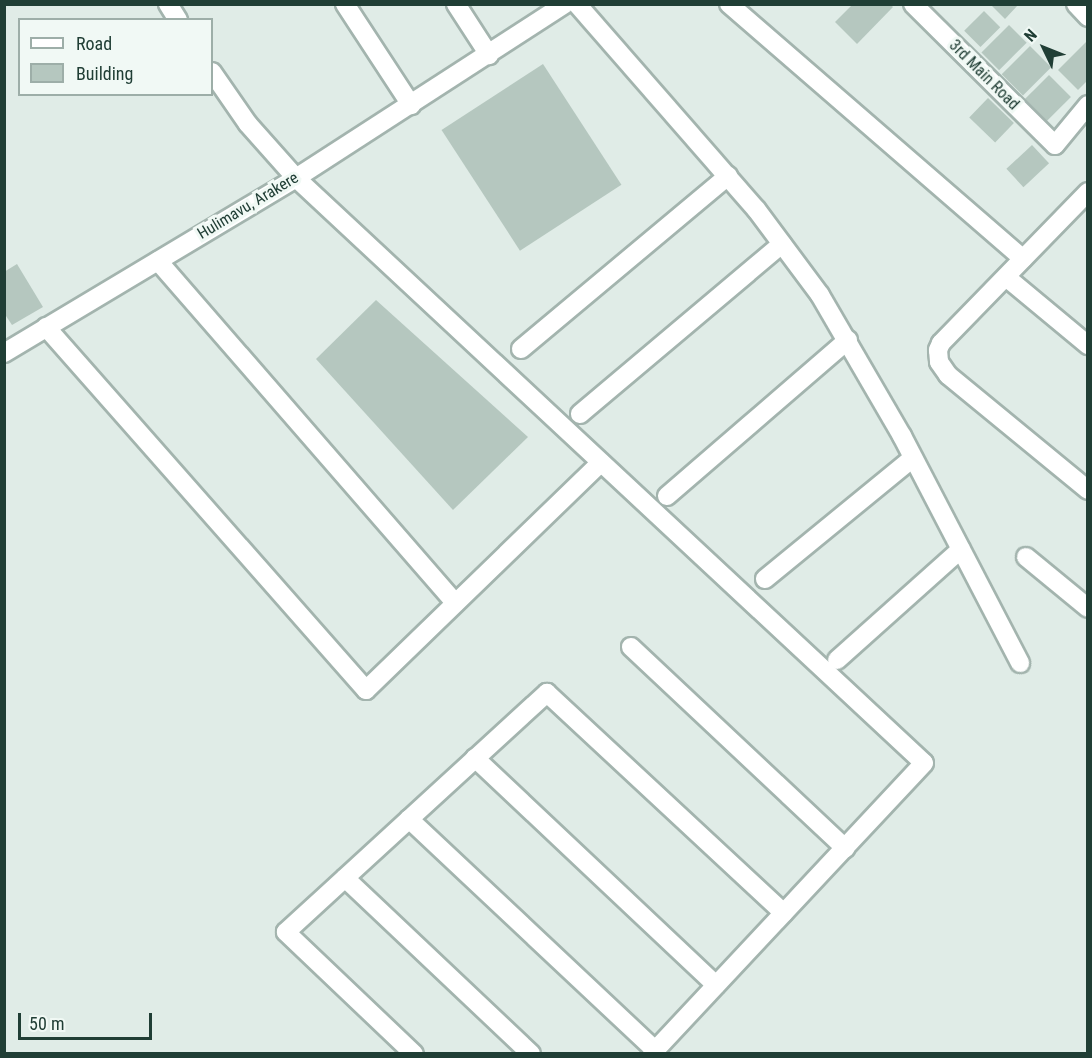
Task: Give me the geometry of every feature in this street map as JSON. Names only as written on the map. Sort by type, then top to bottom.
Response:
[{"type":"street","points":[[168,4],[177,18]]},
{"type":"street","points":[[345,4],[411,105]]},
{"type":"street","points":[[456,4],[489,55]]},
{"type":"street","name":"Hulimavu, Arakere","points":[[4,353],[296,177],[565,4]]},
{"type":"street","points":[[577,4],[728,177],[820,295],[914,458],[1020,663]]},
{"type":"street","points":[[729,4],[1023,259]]},
{"type":"street","name":"3rd Main Road","points":[[913,4],[1054,145],[1088,105]]},
{"type":"street","points":[[1076,4],[1088,17]]},
{"type":"street","points":[[213,73],[259,139],[296,177],[924,763],[653,1052],[409,819]]},
{"type":"street","points":[[521,349],[728,177]]},
{"type":"street","points":[[1084,201],[1023,259],[941,343],[938,350],[939,363],[948,375],[1088,490]]},
{"type":"street","points":[[580,414],[782,244]]},
{"type":"street","points":[[158,261],[455,603]]},
{"type":"street","points":[[1006,277],[1088,345]]},
{"type":"street","points":[[46,327],[366,690],[601,462]]},
{"type":"street","points":[[667,496],[848,340]]},
{"type":"street","points":[[765,579],[914,458]]},
{"type":"street","points":[[837,660],[961,549]]},
{"type":"street","points":[[1026,557],[1088,609]]},
{"type":"street","points":[[631,647],[844,848]]},
{"type":"street","points":[[414,1053],[286,932],[547,693],[784,913]]},
{"type":"street","points":[[475,758],[716,985]]},
{"type":"street","points":[[345,878],[531,1053]]},
{"type":"building","points":[[990,4],[1019,4],[1005,19]]},
{"type":"building","points":[[852,5],[891,5],[893,7],[857,44],[835,22]]},
{"type":"building","points":[[984,11],[1000,27],[980,47],[964,31]]},
{"type":"building","points":[[1009,25],[1027,43],[999,70],[981,53]]},
{"type":"building","points":[[1086,42],[1088,80],[1078,90],[1058,70]]},
{"type":"building","points":[[1030,46],[1051,67],[1023,95],[1002,74]]},
{"type":"building","points":[[543,64],[621,185],[520,251],[442,130]]},
{"type":"building","points":[[1049,75],[1071,97],[1047,121],[1025,99]]},
{"type":"building","points":[[988,98],[1014,123],[995,142],[969,117]]},
{"type":"building","points":[[1032,145],[1049,163],[1023,187],[1006,169]]},
{"type":"building","points":[[17,264],[43,307],[12,325],[4,313],[4,272]]},
{"type":"building","points":[[376,300],[528,437],[453,510],[316,359]]}]
